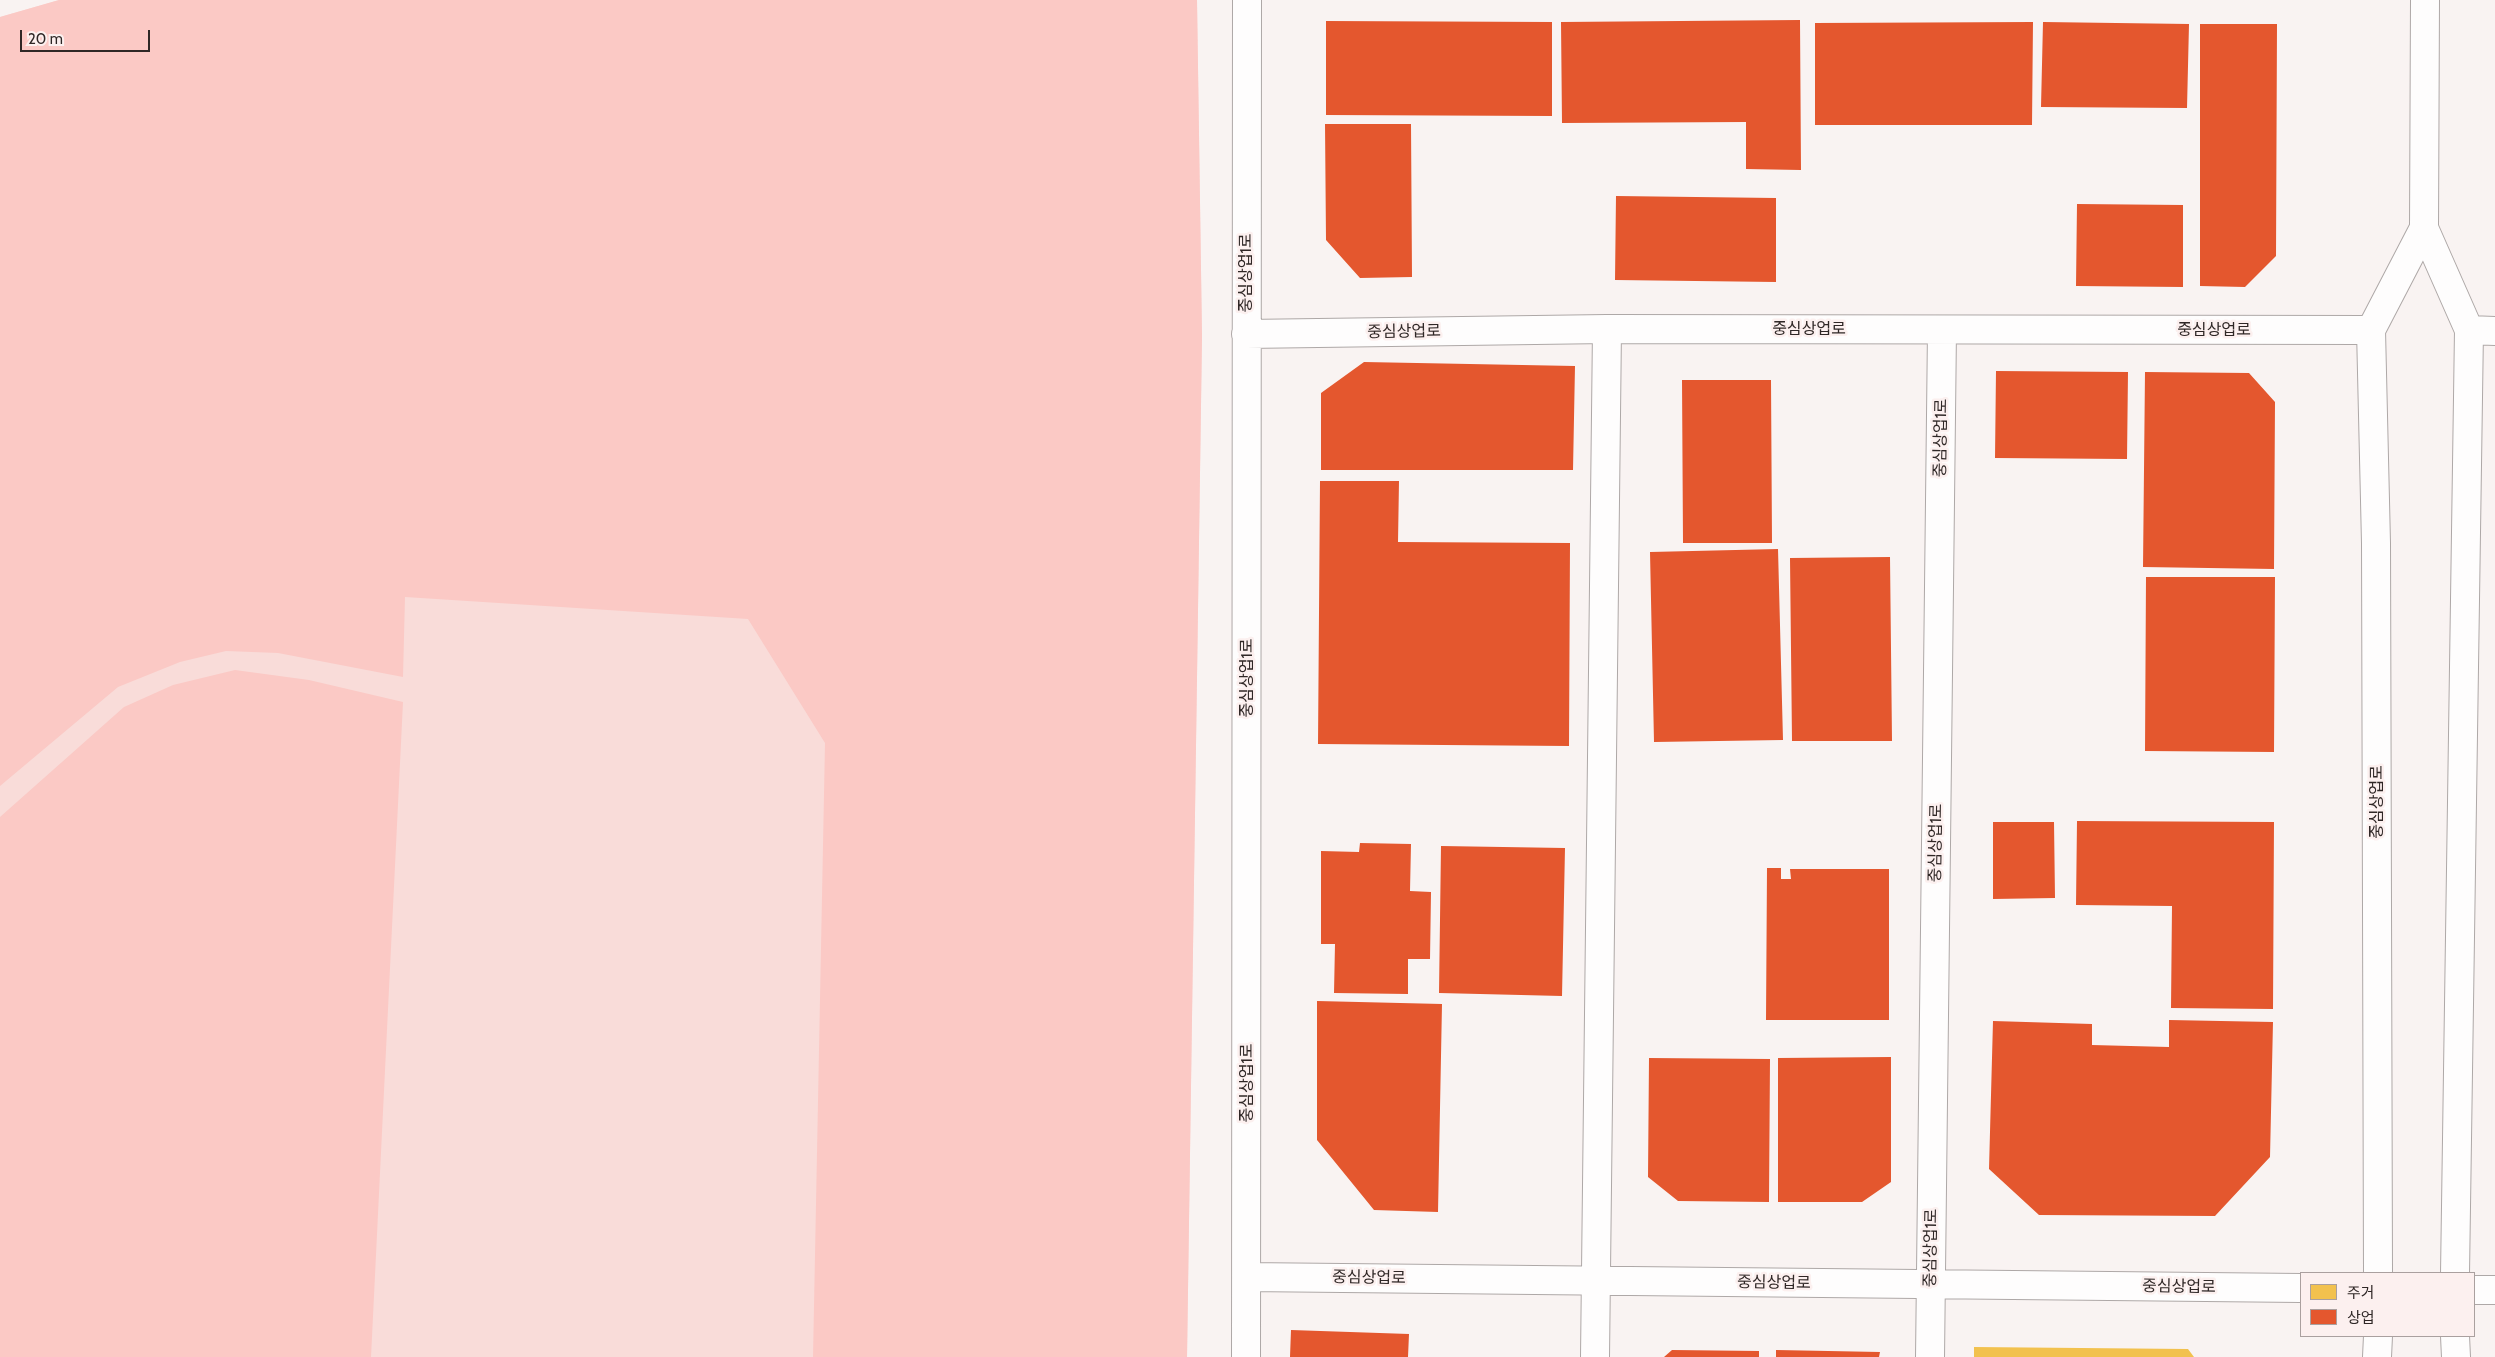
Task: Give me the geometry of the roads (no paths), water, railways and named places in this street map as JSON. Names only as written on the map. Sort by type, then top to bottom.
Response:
[{"type":"street","name":"중심상업1로","points":[[1246,1357],[1248,1277],[1247,0]]},
{"type":"street","name":"중심상업로","points":[[2378,1272],[2376,543],[2371,330],[2424,228],[2425,0]]},
{"type":"street","name":"중심상업로","points":[[2424,228],[2482,331],[2455,1272]]},
{"type":"street","name":"중심상업로","points":[[1246,334],[1607,329],[2371,330]]},
{"type":"street","points":[[1595,1357],[1607,329]]},
{"type":"street","name":"중심상업1로","points":[[1930,1357],[1942,330]]},
{"type":"street","name":"중심상업로","points":[[1248,1277],[2300,1288]]},
{"type":"street","points":[[2475,1290],[2495,1290]]},
{"type":"street","points":[[2378,1337],[2378,1357]]},
{"type":"street","points":[[2455,1337],[2456,1357]]}]
